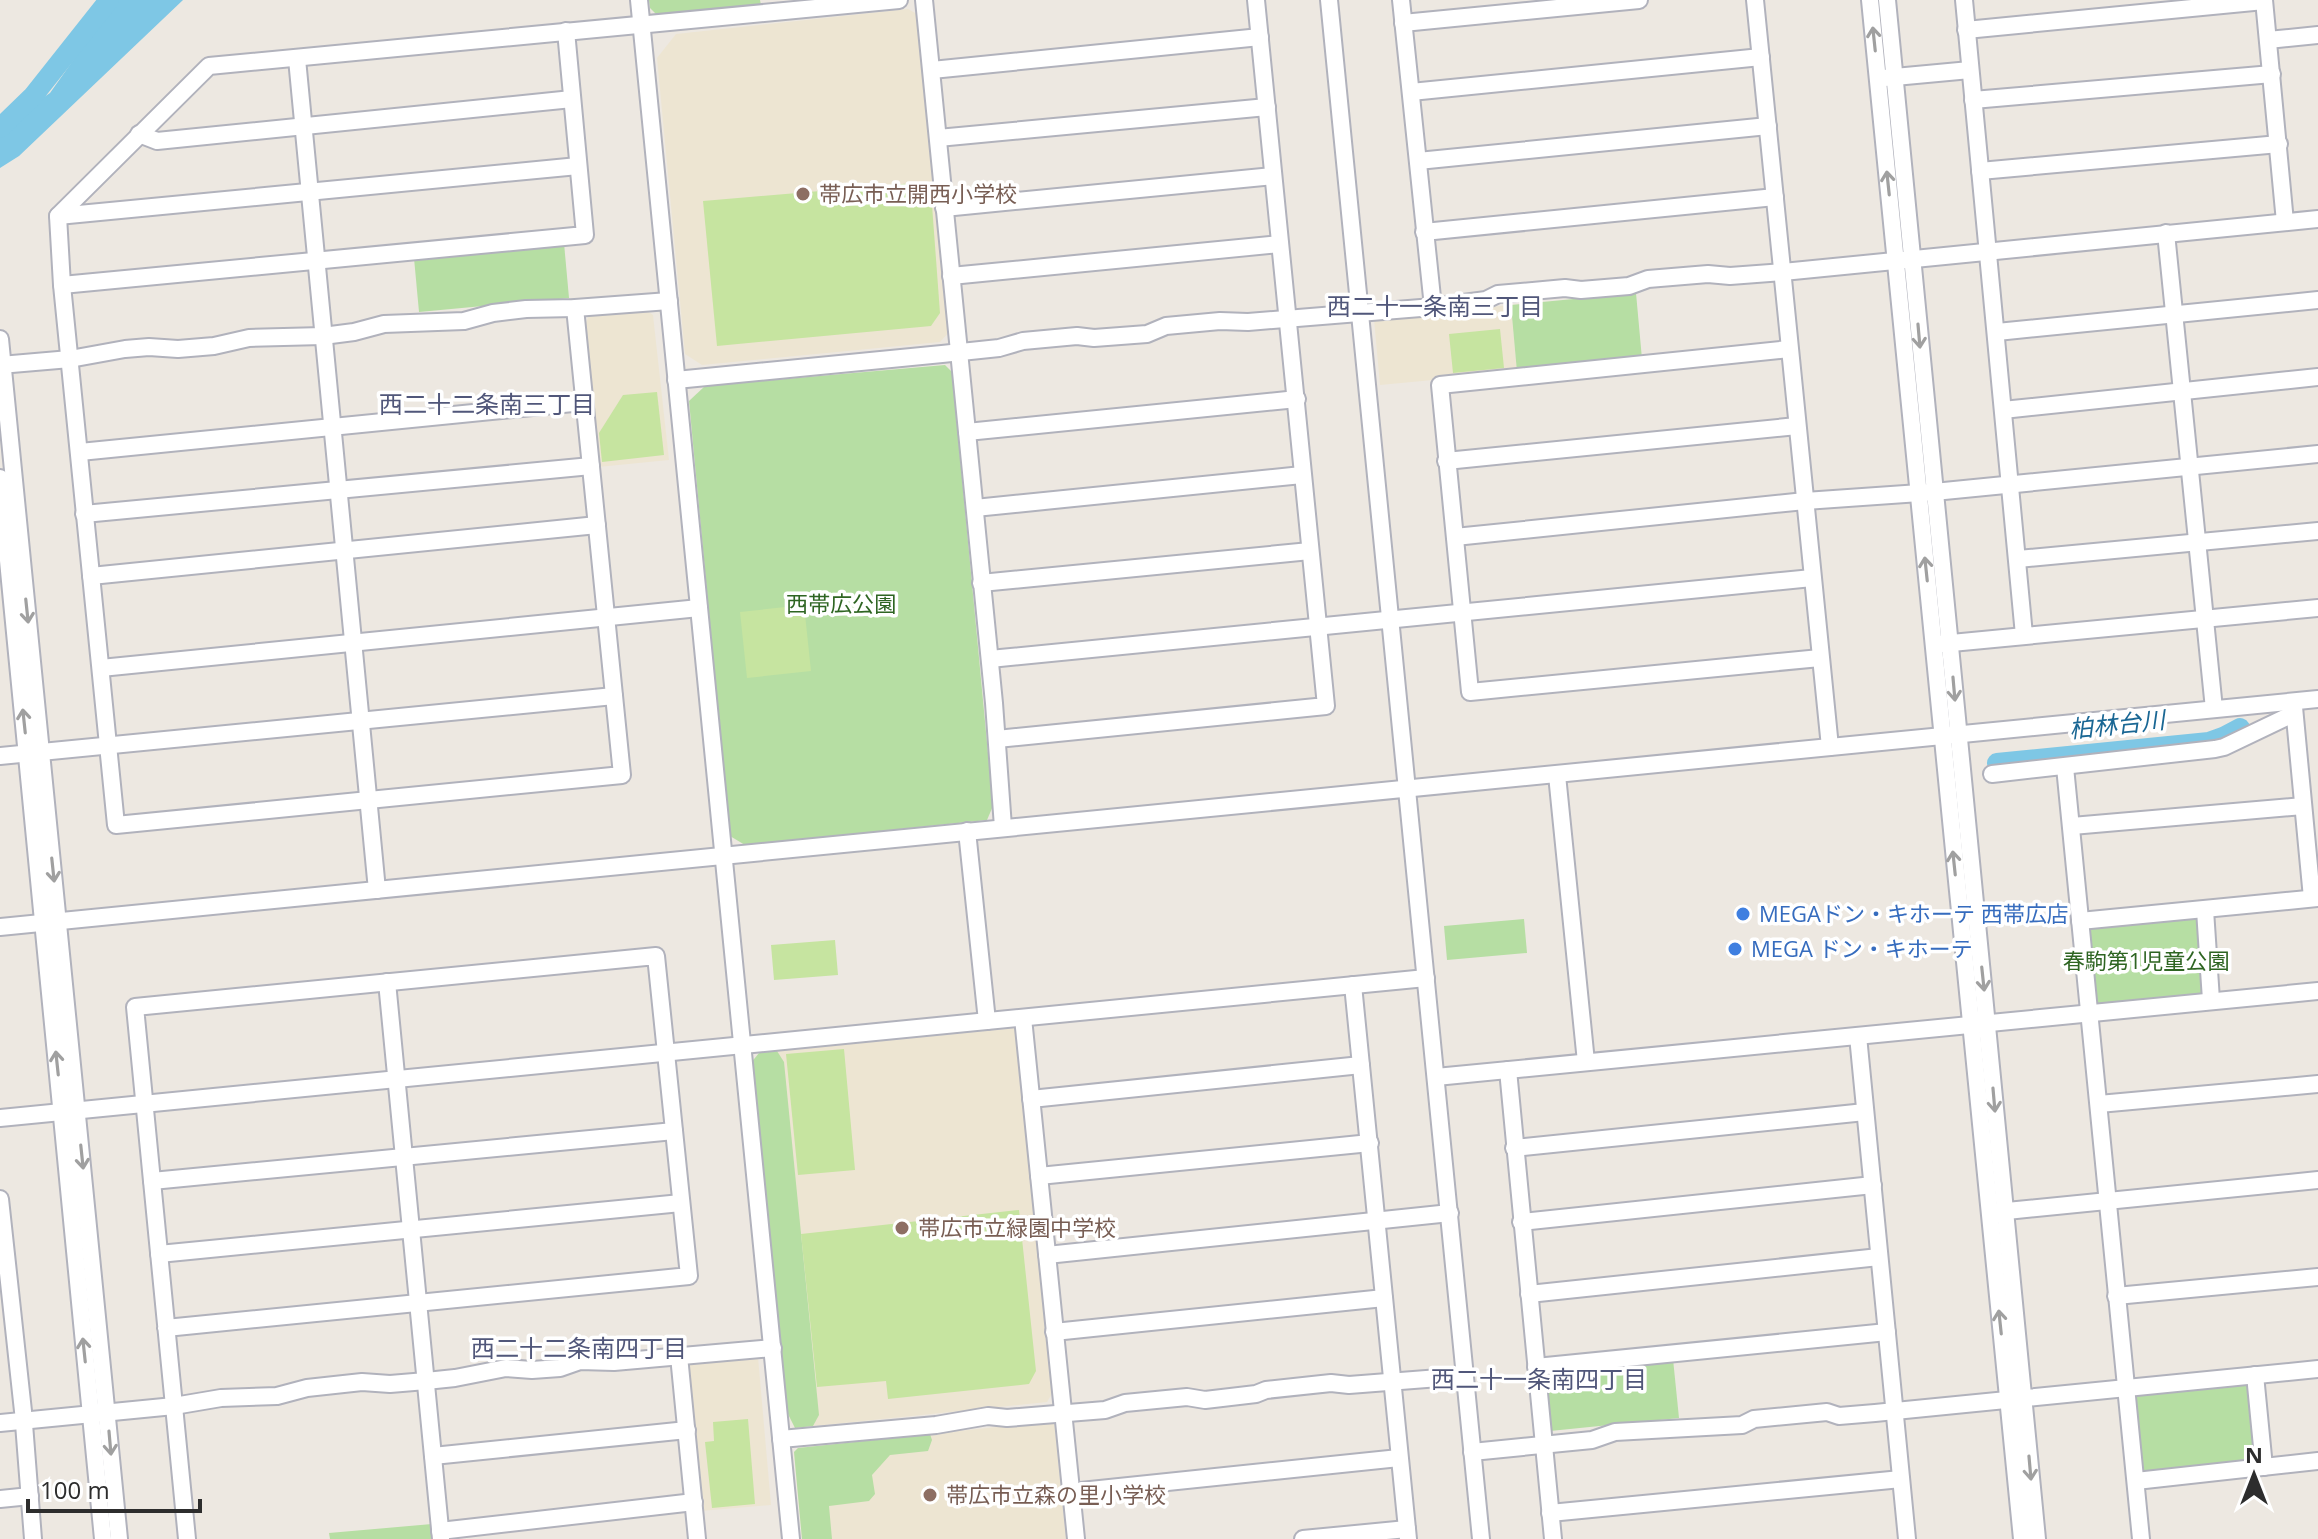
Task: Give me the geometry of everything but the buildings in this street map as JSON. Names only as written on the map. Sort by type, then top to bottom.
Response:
[{"type":"street","points":[[639,0],[791,1539]]},
{"type":"street","points":[[575,308],[622,775],[116,825],[62,285],[58,216],[209,66],[899,0]]},
{"type":"street","points":[[924,0],[990,659],[1003,827]]},
{"type":"street","points":[[997,739],[1326,706],[1256,0]]},
{"type":"street","points":[[1329,0],[1481,1539]]},
{"type":"street","points":[[1401,0],[1433,307]]},
{"type":"street","points":[[1403,23],[1639,0]]},
{"type":"street","points":[[1755,0],[1830,747]]},
{"type":"street","points":[[1870,0],[1886,78],[1926,492],[1933,645],[1950,735],[2016,1399],[2037,1539]]},
{"type":"street","points":[[1886,78],[1887,0]]},
{"type":"street","points":[[1964,0],[2024,635]]},
{"type":"street","points":[[1966,30],[2264,0],[2285,222]]},
{"type":"street","points":[[62,285],[585,235],[566,31]]},
{"type":"street","points":[[2268,40],[2318,35]]},
{"type":"street","points":[[932,70],[1260,37]]},
{"type":"street","points":[[1411,92],[1761,57]]},
{"type":"street","points":[[297,59],[377,890]]},
{"type":"street","points":[[1886,78],[1970,70]]},
{"type":"street","points":[[1973,100],[2272,74]]},
{"type":"street","points":[[139,134],[157,141],[572,99]]},
{"type":"street","points":[[938,138],[1267,107]]},
{"type":"street","points":[[1418,161],[1768,126]]},
{"type":"street","points":[[1980,171],[2279,144]]},
{"type":"street","points":[[58,216],[578,166]]},
{"type":"street","points":[[944,208],[1273,176]]},
{"type":"street","points":[[1424,232],[1775,197]]},
{"type":"street","points":[[676,380],[999,348],[1023,341],[1147,334],[1166,326],[1288,320],[1433,307],[1486,300],[1498,294],[1629,286],[1648,279],[1783,272],[2318,219]]},
{"type":"street","points":[[2166,233],[2214,709]]},
{"type":"street","points":[[951,276],[1280,244]]},
{"type":"street","points":[[1997,332],[2318,300]]},
{"type":"street","points":[[1,365],[70,359],[125,349],[178,349],[214,346],[249,338],[323,336],[394,323],[464,321],[526,309],[669,301]]},
{"type":"street","points":[[0,339],[50,922],[99,1414],[119,1539]]},
{"type":"street","points":[[1789,349],[1440,385],[1461,612],[1470,692],[1820,658]]},
{"type":"street","points":[[2003,410],[2318,377]]},
{"type":"street","points":[[967,432],[1297,399]]},
{"type":"street","points":[[80,452],[583,402]]},
{"type":"street","points":[[1446,461],[1797,426]]},
{"type":"street","points":[[1455,537],[2318,454]]},
{"type":"street","points":[[84,514],[591,466]]},
{"type":"street","points":[[975,508],[1302,475]]},
{"type":"street","points":[[0,478],[34,753]]},
{"type":"street","points":[[1926,492],[1951,643],[1950,735]]},
{"type":"street","points":[[91,576],[597,525]]},
{"type":"street","points":[[2018,559],[2318,531]]},
{"type":"street","points":[[981,583],[1310,551]]},
{"type":"street","points":[[990,659],[1812,578]]},
{"type":"street","points":[[101,668],[699,608]]},
{"type":"street","points":[[1933,645],[2318,608]]},
{"type":"street","points":[[0,756],[614,696]]},
{"type":"street","points":[[1992,774],[2224,747],[2294,708],[2318,699]]},
{"type":"street","points":[[0,927],[2214,709],[2294,708]]},
{"type":"street","points":[[2080,921],[2315,898],[2294,708]]},
{"type":"street","points":[[2065,767],[2141,1539]]},
{"type":"street","points":[[1557,775],[1586,1062]]},
{"type":"street","points":[[2072,826],[2303,806]]},
{"type":"street","points":[[967,831],[987,1021]]},
{"type":"street","points":[[2205,910],[2211,1000]]},
{"type":"street","points":[[166,1328],[689,1276],[656,956],[135,1007],[144,1104],[152,1181],[166,1328],[187,1539]]},
{"type":"street","points":[[0,1118],[1426,978]]},
{"type":"street","points":[[387,982],[441,1535],[694,1502]]},
{"type":"street","points":[[1303,1539],[1407,1534],[1353,985]]},
{"type":"street","points":[[1436,1077],[2318,991]]},
{"type":"street","points":[[1023,1018],[1076,1539]]},
{"type":"street","points":[[1858,1036],[1907,1539]]},
{"type":"street","points":[[1031,1099],[1361,1065]]},
{"type":"street","points":[[1508,1070],[1553,1539]]},
{"type":"street","points":[[2099,1104],[2318,1084]]},
{"type":"street","points":[[1514,1148],[1865,1112]]},
{"type":"street","points":[[152,1181],[674,1131]]},
{"type":"street","points":[[1039,1176],[1370,1143]]},
{"type":"street","points":[[1998,1212],[2318,1180]]},
{"type":"street","points":[[1521,1222],[1873,1185]]},
{"type":"street","points":[[0,1199],[8,1343],[24,1421],[33,1539]]},
{"type":"street","points":[[159,1254],[681,1203]]},
{"type":"street","points":[[1047,1255],[1450,1213]]},
{"type":"street","points":[[1529,1294],[1879,1257]]},
{"type":"street","points":[[2116,1296],[2318,1277]]},
{"type":"street","points":[[1054,1332],[1384,1298]]},
{"type":"street","points":[[1536,1367],[1887,1332]]},
{"type":"street","points":[[0,1423],[174,1406],[221,1398],[277,1396],[307,1388],[362,1382],[390,1384],[455,1378],[506,1368],[560,1368],[580,1361],[614,1362],[773,1348]]},
{"type":"street","points":[[679,1356],[697,1539]]},
{"type":"street","points":[[1472,1452],[1592,1440],[1615,1432],[1742,1425],[1754,1419],[1827,1412],[1839,1416],[2318,1369]]},
{"type":"street","points":[[2255,1375],[2264,1467]]},
{"type":"street","points":[[781,1439],[936,1425],[988,1416],[1007,1418],[1105,1410],[1125,1403],[1187,1397],[1205,1400],[1318,1384],[1393,1383],[1465,1376]]},
{"type":"street","points":[[2016,1399],[2022,1539]]},
{"type":"street","points":[[99,1414],[103,1539]]},
{"type":"street","points":[[433,1456],[687,1430]]},
{"type":"street","points":[[1071,1492],[1399,1458]]},
{"type":"street","points":[[2136,1481],[2318,1461]]},
{"type":"street","points":[[1550,1513],[1901,1479]]},
{"type":"street","points":[[0,1499],[30,1496]]},
{"type":"shaded area","name":"帯広市立開西小学校","points":[[908,9],[917,14],[950,331],[940,342],[702,365],[685,354],[657,58],[676,34]]},
{"type":"shaded area","points":[[1511,305],[1517,372],[1380,385],[1374,319]]},
{"type":"shaded area","points":[[647,311],[653,315],[669,460],[598,467],[586,322],[589,316]]},
{"type":"shaded area","name":"帯広市立緑園中学校","points":[[1016,1028],[1053,1392],[1047,1402],[795,1428],[787,1412],[759,1053]]},
{"type":"shaded area","points":[[758,1357],[771,1505],[701,1511],[688,1363]]},
{"type":"shaded area","name":"帯広市立森の里小学校","points":[[1054,1421],[1066,1539],[802,1539],[794,1452],[798,1448]]},
{"type":"green space","points":[[649,0],[760,0],[761,5],[657,15],[650,8]]},
{"type":"green space","points":[[914,183],[932,205],[940,313],[931,326],[717,346],[703,201]]},
{"type":"green space","points":[[564,243],[569,298],[419,312],[414,258]]},
{"type":"green space","points":[[1636,293],[1642,359],[1517,372],[1511,305]]},
{"type":"green space","points":[[1500,329],[1504,368],[1453,373],[1449,334]]},
{"type":"green space","name":"西帯広公園","points":[[945,365],[952,372],[993,806],[987,820],[745,845],[730,836],[689,401],[705,386]]},
{"type":"green space","points":[[657,392],[664,455],[602,462],[599,433],[623,395]]},
{"type":"green space","points":[[804,605],[811,671],[747,678],[740,612]]},
{"type":"green space","name":"春駒第1児童公園","points":[[2201,915],[2205,997],[2097,1007],[2092,1004],[2086,924]]},
{"type":"green space","points":[[1524,919],[1527,953],[1447,960],[1444,926]]},
{"type":"green space","points":[[835,940],[838,975],[774,980],[771,945]]},
{"type":"green space","points":[[844,1049],[855,1170],[798,1175],[786,1054]]},
{"type":"green space","points":[[777,1051],[784,1062],[819,1415],[813,1426],[795,1428],[787,1412],[750,1064],[759,1053]]},
{"type":"green space","points":[[1019,1210],[1036,1371],[1029,1384],[888,1399],[886,1381],[817,1387],[801,1234]]},
{"type":"green space","points":[[1673,1359],[1679,1418],[1550,1431],[1544,1372]]},
{"type":"green space","points":[[2245,1380],[2250,1385],[2260,1458],[2253,1464],[2147,1476],[2140,1471],[2133,1394]]},
{"type":"green space","points":[[748,1419],[755,1504],[712,1508],[705,1442],[714,1441],[713,1422]]},
{"type":"green space","points":[[930,1434],[932,1440],[928,1451],[890,1455],[872,1475],[875,1494],[869,1501],[829,1506],[832,1539],[802,1539],[794,1452],[798,1448]]},
{"type":"green space","points":[[432,1524],[434,1539],[330,1539],[329,1533]]},
{"type":"water","points":[[116,0],[183,0],[19,156],[0,168],[0,127],[50,93]]},
{"type":"waterway","points":[[0,128],[33,96],[109,0]]},
{"type":"waterway","name":"柏林台川","points":[[1997,763],[2209,742],[2240,728]]},
{"type":"place","name":"帯広市立開西小学校","points":[[803,194]]},
{"type":"place","name":"MEGAドン・キホーテ 西帯広店","points":[[1743,914]]},
{"type":"place","name":"MEGA ドン・キホーテ","points":[[1735,949]]},
{"type":"place","name":"帯広市立緑園中学校","points":[[902,1228]]},
{"type":"place","name":"帯広市立森の里小学校","points":[[930,1495]]},
{"type":"district","name":"西二十一条南三丁目","points":[[1435,307]]},
{"type":"district","name":"西二十二条南三丁目","points":[[487,405]]},
{"type":"district","name":"西二十二条南四丁目","points":[[579,1349]]},
{"type":"district","name":"西二十一条南四丁目","points":[[1539,1380]]}]
